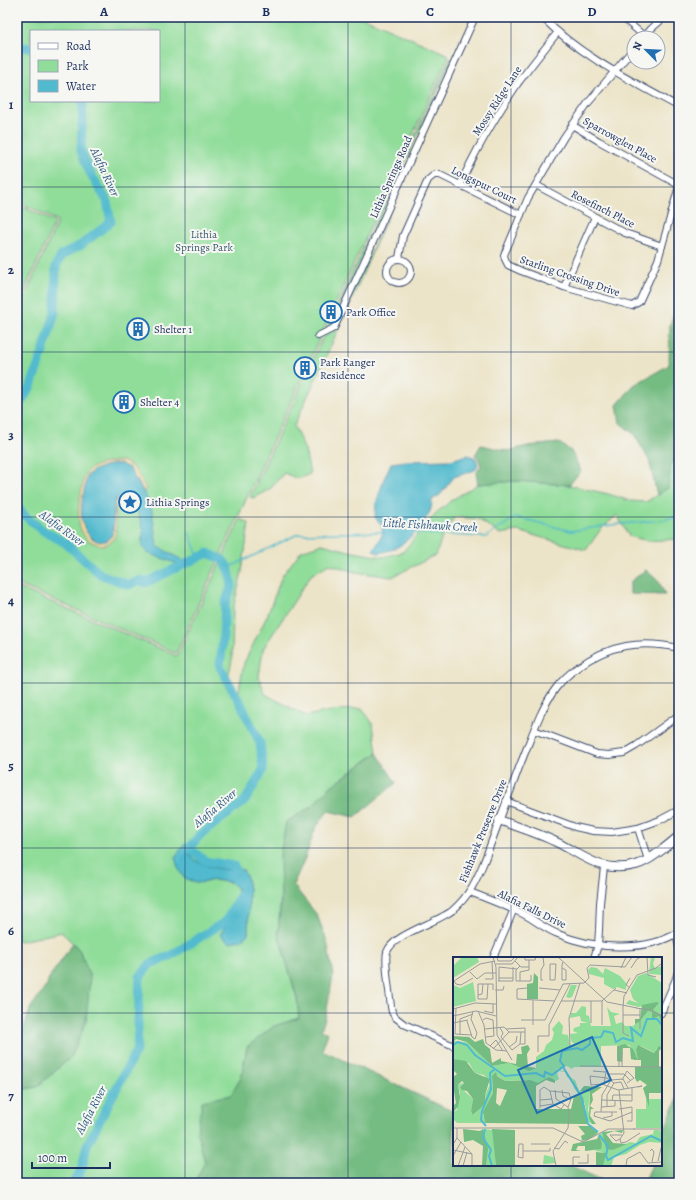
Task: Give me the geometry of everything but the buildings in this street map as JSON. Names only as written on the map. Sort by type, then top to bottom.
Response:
[{"type":"street","name":"Lithia Springs Road","points":[[318,336],[334,328],[475,17]]},
{"type":"street","points":[[542,17],[558,32],[583,51],[614,71],[679,107]]},
{"type":"street","points":[[622,17],[636,30]]},
{"type":"street","points":[[650,30],[665,17]]},
{"type":"street","name":"Mossy Ridge Lane","points":[[460,185],[480,144],[499,113],[519,82],[558,32]]},
{"type":"street","name":"Starling Crossing Drive","points":[[626,57],[572,125],[528,198],[504,255],[508,265],[564,287],[632,306],[639,302],[658,260],[679,185]]},
{"type":"street","name":"Sparrowglen Place","points":[[572,125],[679,185]]},
{"type":"street","name":"Longspur Court","points":[[399,258],[403,236],[428,180],[434,174],[440,175],[521,215]]},
{"type":"street","name":"Rosefinch Place","points":[[536,185],[626,233],[662,246]]},
{"type":"street","points":[[564,287],[595,217]]},
{"type":"street","points":[[399,258],[408,262],[411,272],[404,282],[398,283],[390,279],[387,271],[388,264],[399,258]]},
{"type":"street","name":"Fishhawk Preserve Drive","points":[[453,1046],[404,1024],[395,1017],[392,1012],[386,960],[387,952],[392,943],[401,937],[437,920],[451,911],[470,892],[479,873],[534,730],[544,707],[557,686],[570,673],[586,661],[611,649],[630,645],[648,644],[679,648]]},
{"type":"street","points":[[534,730],[597,754],[609,755],[624,753],[679,715]]},
{"type":"street","points":[[506,801],[575,827],[593,831],[612,832],[638,828],[660,820],[679,810]]},
{"type":"street","points":[[499,820],[556,842],[587,860],[604,867],[614,868],[637,865],[648,860],[679,836]]},
{"type":"street","points":[[638,828],[648,860]]},
{"type":"street","points":[[594,957],[598,945],[600,903],[604,867]]},
{"type":"street","name":"Alafia Falls Drive","points":[[470,892],[531,918],[558,934],[574,940],[598,945],[618,947],[640,945],[658,941],[678,933]]},
{"type":"street","points":[[493,957],[514,910]]},
{"type":"street","points":[[678,933],[679,947]]},
{"type":"street","points":[[662,1012],[679,969]]},
{"type":"green space","name":"Lithia Springs Park","points":[[17,17],[362,17],[449,55],[176,653],[17,584],[17,314],[58,221],[17,201]]},
{"type":"green space","points":[[450,58],[452,59],[331,326],[327,328]]},
{"type":"green space","points":[[395,199],[349,306],[294,426],[305,450],[310,474],[298,479],[284,473],[270,489],[253,498],[250,497],[323,337],[335,330]]},
{"type":"green space","points":[[17,204],[55,222],[17,308]]},
{"type":"green space","points":[[679,300],[679,450],[671,464],[668,488],[657,495],[649,460],[634,434],[620,423],[617,405],[634,385],[669,365],[670,325]]},
{"type":"green space","points":[[559,443],[571,451],[581,471],[569,485],[516,481],[478,484],[476,473],[481,466],[478,457],[475,455],[481,445],[508,451],[528,446]]},
{"type":"green space","points":[[679,450],[679,539],[648,541],[629,536],[617,515],[601,529],[586,550],[518,531],[500,534],[478,519],[455,517],[443,534],[436,555],[392,577],[355,572],[329,564],[311,575],[263,649],[259,677],[265,694],[306,716],[331,711],[362,708],[373,724],[377,753],[330,787],[312,806],[286,822],[278,933],[297,998],[299,1018],[274,1027],[247,1047],[241,1078],[231,1095],[197,1132],[205,1162],[194,1183],[17,1183],[17,1090],[37,1087],[80,951],[62,932],[21,941],[17,940],[17,587],[177,656],[240,519],[249,523],[242,572],[233,609],[232,660],[226,687],[238,695],[244,663],[267,616],[282,576],[301,551],[322,544],[353,552],[383,557],[403,552],[435,514],[452,500],[478,484],[516,481],[569,485],[631,501],[646,502],[668,488],[671,464]],"holes":[[[185,844],[190,855],[200,864],[215,868],[243,870],[249,889],[248,934],[229,920],[235,905],[238,889],[230,882],[213,880],[205,882],[175,857]]]},
{"type":"green space","points":[[646,570],[659,582],[665,595],[630,594],[630,582]]},
{"type":"green space","points":[[377,753],[396,783],[355,817],[328,811],[315,829],[305,858],[293,885],[317,915],[327,941],[333,976],[325,1019],[321,1030],[328,1033],[322,1050],[453,1112],[453,1166],[571,1166],[608,1183],[194,1183],[205,1162],[197,1132],[202,1101],[231,1095],[241,1078],[247,1047],[274,1026],[299,1018],[297,998],[278,933],[281,901],[280,855],[286,822],[312,806],[330,787]]},
{"type":"green space","points":[[73,943],[80,951],[90,977],[86,1021],[72,1056],[37,1087],[17,1090],[17,1046],[31,1007],[47,985],[49,978]]},
{"type":"green space","points":[[679,1096],[679,1183],[644,1183],[652,1166],[662,1166],[662,1134]]},
{"type":"sand","points":[[122,461],[134,469],[146,489],[144,492],[137,480],[113,464],[114,510],[114,503],[117,498],[125,498],[132,503],[122,499],[118,503],[116,508],[116,533],[114,539],[107,544],[102,545],[87,539],[80,527],[79,519],[79,503],[85,475],[90,469],[97,465]]},
{"type":"water","points":[[468,455],[476,458],[478,466],[475,470],[454,477],[440,495],[432,500],[429,513],[403,544],[385,552],[378,553],[373,550],[383,533],[381,525],[375,517],[376,503],[391,463],[406,461],[451,460]]},
{"type":"water","points":[[121,464],[129,468],[151,505],[157,546],[189,564],[184,566],[147,553],[142,546],[143,530],[137,511],[130,500],[125,498],[118,498],[115,501],[113,532],[111,538],[102,542],[94,539],[87,533],[81,514],[82,500],[87,477],[90,473],[101,467]]},
{"type":"water","points":[[185,844],[190,855],[200,863],[215,868],[243,870],[247,878],[249,889],[248,934],[241,940],[229,942],[220,935],[232,913],[238,889],[230,882],[213,880],[196,883],[184,878],[178,868],[175,857]]},
{"type":"waterway","name":"Alafia River","points":[[17,45],[20,47],[30,48]]},
{"type":"waterway","name":"Alafia River","points":[[17,409],[31,386],[55,313],[56,266],[62,255],[81,245],[111,222],[107,201],[89,171],[81,151],[83,102]]},
{"type":"waterway","name":"Alafia River","points":[[17,506],[25,516],[45,532],[64,542],[100,574],[129,585],[140,580],[145,583],[208,553],[223,560],[228,568],[232,584],[225,605],[220,667],[241,704],[260,743],[263,770],[245,801],[200,835],[189,848],[205,861],[234,866],[241,882]]},
{"type":"waterway","name":"Little Fishhawk Creek","points":[[413,533],[486,537],[516,517],[571,531],[611,525],[663,520],[679,516]]},
{"type":"waterway","name":"Little Fishhawk Creek","points":[[228,568],[298,534],[384,532]]},
{"type":"waterway","points":[[189,533],[199,558]]},
{"type":"waterway","name":"Alafia River","points":[[74,1183],[82,1168],[87,1145],[137,1049],[140,977],[150,964],[170,956],[226,921],[241,894]]},
{"type":"place","name":"Park Office","points":[[331,312]]},
{"type":"place","name":"Shelter 1","points":[[138,329]]},
{"type":"place","name":"Park Ranger Residence","points":[[305,368]]},
{"type":"place","name":"Shelter 4","points":[[124,402]]},
{"type":"place","name":"Lithia Springs","points":[[130,502]]}]
